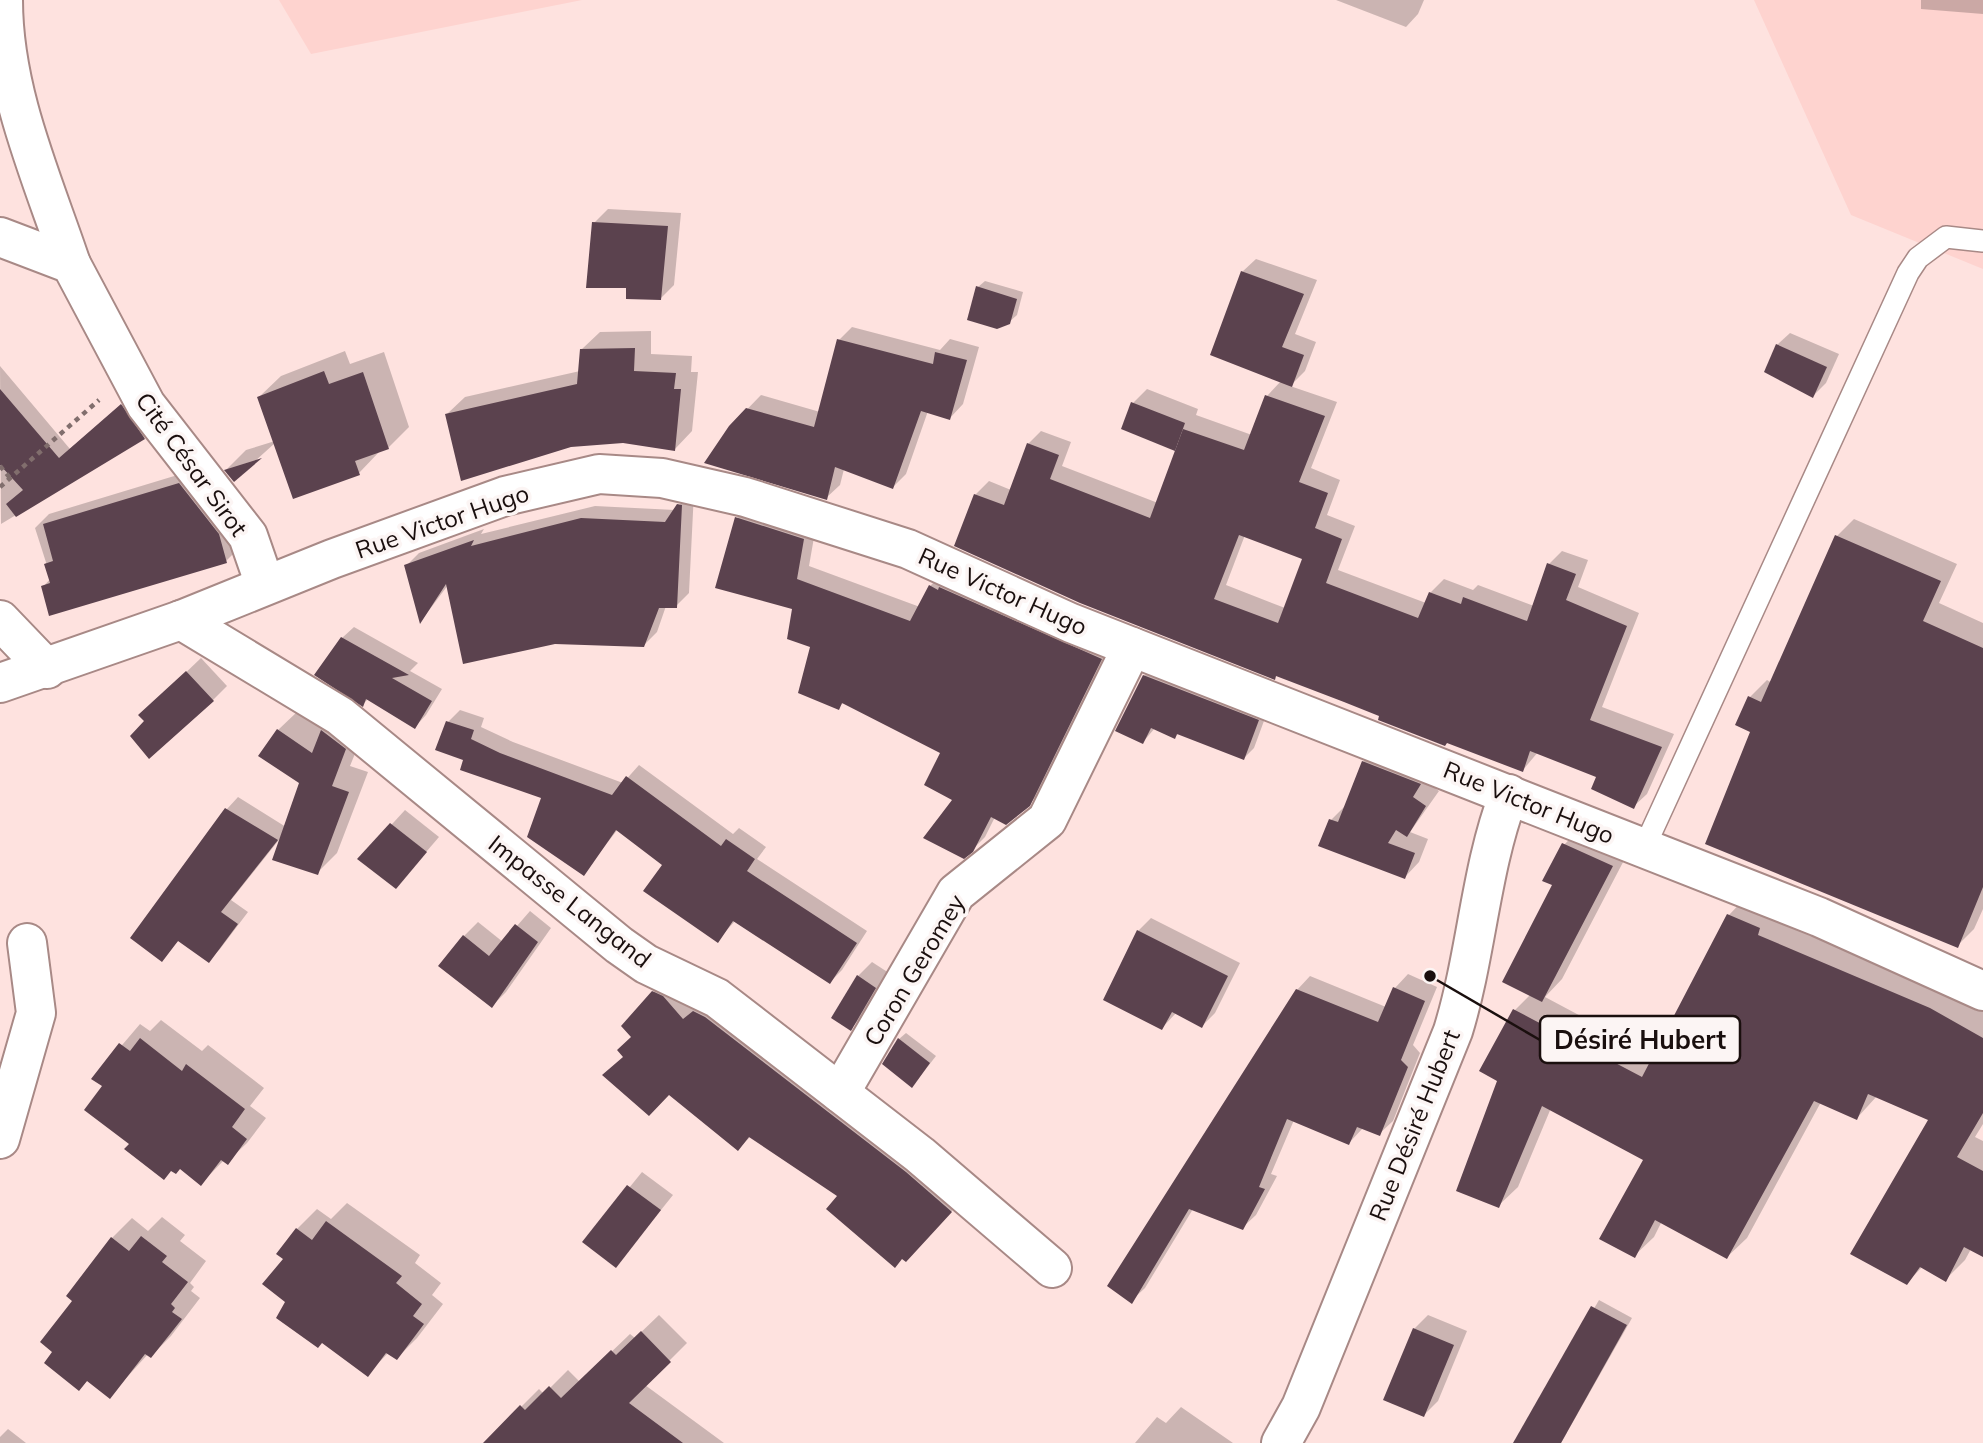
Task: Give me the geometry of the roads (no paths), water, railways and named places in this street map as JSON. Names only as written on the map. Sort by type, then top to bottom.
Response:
[{"type":"street","name":"Cité César Sirot","points":[[3,0],[5,47],[15,100],[71,264],[146,405],[248,536],[265,584]]},
{"type":"street","points":[[0,237],[71,264]]},
{"type":"street","name":"Rue Victor Hugo","points":[[0,683],[47,669],[181,620],[265,584],[505,496],[583,476],[643,476],[719,489],[908,549],[1044,612],[1819,917],[1983,991]]},
{"type":"street","points":[[0,620],[47,669]]},
{"type":"street","name":"Impasse Langand","points":[[181,620],[340,716],[619,945],[646,964],[718,998],[920,1155],[1052,1268]]},
{"type":"street","name":"Coron Geromey","points":[[840,1093],[956,893],[1047,820],[1132,647]]},
{"type":"street","name":"Rue Désiré Hubert","points":[[1283,1443],[1301,1407],[1452,1031],[1462,999],[1492,845],[1508,794]]},
{"type":"street","points":[[0,1139],[36,1013],[27,943]]},
{"type":"lane","points":[[1644,848],[1908,273],[1917,258],[1946,237],[1983,241]]},
{"type":"place","name":"Désiré Hubert","points":[[1430,976]]}]
